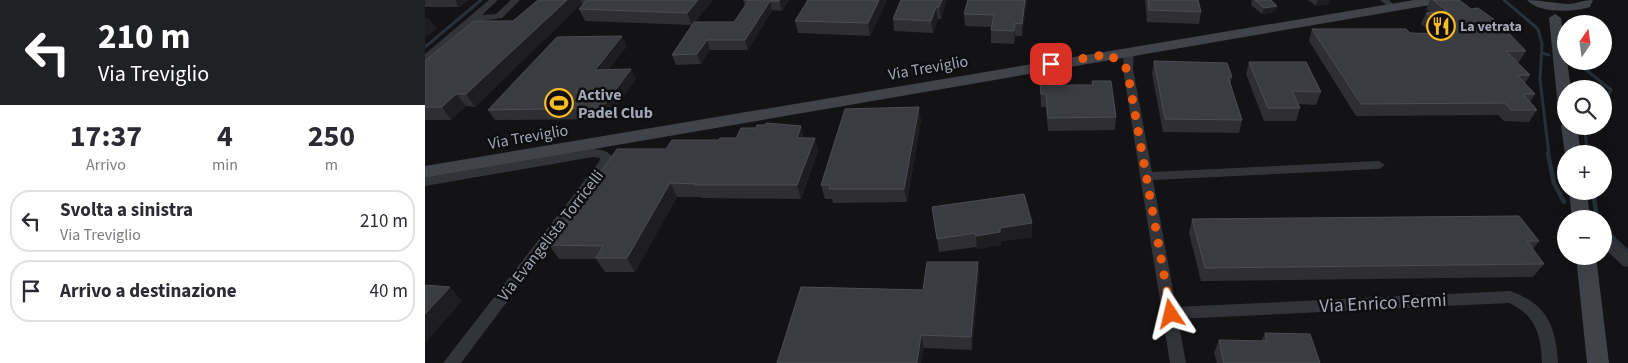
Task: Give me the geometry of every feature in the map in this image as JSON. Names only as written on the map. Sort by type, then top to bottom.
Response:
[{"type":"street","points":[[425,59],[494,0]]},
{"type":"street","points":[[473,19],[499,16],[516,0]]},
{"type":"street","name":"Via Treviglio","points":[[425,172],[1129,51],[1388,3],[1436,0]]},
{"type":"street","points":[[1533,0],[1549,5],[1574,7]]},
{"type":"street","points":[[1533,0],[1555,18],[1563,80]]},
{"type":"street","points":[[1555,18],[1574,7],[1586,4],[1589,0]]},
{"type":"street","points":[[1129,51],[1127,69],[1179,363]]},
{"type":"street","points":[[1109,54],[1127,69]]},
{"type":"street","name":"Via Evangelista Torricelli","points":[[425,182],[593,154],[602,154],[606,157],[602,167],[451,363]]},
{"type":"street","points":[[1146,176],[1379,165]]},
{"type":"street","points":[[1612,247],[1628,262]]},
{"type":"street","points":[[1586,265],[1598,363]]},
{"type":"street","name":"Via Enrico Fermi","points":[[1171,314],[1510,297],[1524,302],[1539,316],[1549,342],[1550,363]]},
{"type":"building","points":[[538,0],[567,0],[466,94],[456,94],[442,107],[425,107],[425,61],[474,21],[513,21]]},
{"type":"building","points":[[585,0],[698,0],[687,13],[579,9]]},
{"type":"building","points":[[749,0],[780,0],[770,1],[745,40],[707,40],[697,54],[672,55],[694,22],[734,22]]},
{"type":"building","points":[[808,0],[879,0],[868,23],[795,21]]},
{"type":"building","points":[[901,0],[942,0],[939,7],[936,7],[931,21],[893,19]]},
{"type":"building","points":[[968,0],[1025,0],[1022,24],[1015,23],[1014,31],[991,30],[994,15],[964,14]]},
{"type":"building","points":[[1148,0],[1198,0],[1201,12],[1149,10]]},
{"type":"building","points":[[1255,0],[1271,0],[1277,6],[1264,8]]},
{"type":"building","points":[[1433,0],[1459,0],[1471,9],[1478,8],[1499,23],[1526,51],[1506,51],[1530,75],[1517,75],[1535,94],[1523,94],[1537,110],[1511,110],[1505,103],[1361,104],[1312,29],[1406,29],[1410,33],[1452,34],[1426,13],[1447,11]]},
{"type":"building","points":[[622,36],[595,70],[631,69],[602,108],[488,110],[557,37]]},
{"type":"building","points":[[1154,61],[1227,63],[1232,77],[1228,77],[1242,120],[1165,119]]},
{"type":"building","points":[[1249,62],[1306,62],[1321,92],[1292,91],[1300,108],[1268,108]]},
{"type":"building","points":[[1092,81],[1111,81],[1116,117],[1048,118],[1046,94],[1041,94],[1040,83],[1093,85]]},
{"type":"building","points":[[919,107],[904,189],[829,189],[830,185],[821,185],[845,109]]},
{"type":"building","points":[[766,123],[801,126],[797,138],[815,138],[797,185],[695,185],[670,183],[627,258],[596,258],[603,246],[549,245],[617,149],[666,149],[672,140],[736,138],[741,128],[756,128],[757,125],[765,125]]},
{"type":"building","points":[[1024,194],[1032,223],[1000,228],[1000,232],[976,236],[975,233],[937,239],[932,207]]},
{"type":"building","points":[[1519,216],[1539,241],[1527,241],[1544,264],[1205,268],[1192,219]]},
{"type":"building","points":[[927,262],[978,262],[971,337],[921,335],[917,363],[777,363],[801,287],[923,290]]},
{"type":"building","points":[[425,285],[450,287],[425,314]]},
{"type":"building","points":[[1265,333],[1310,334],[1320,363],[1224,363],[1219,340],[1267,341]]},
{"type":"waterway","points":[[425,47],[481,0]]},
{"type":"waterway","points":[[1504,0],[1538,29],[1542,44],[1540,79],[1549,155]]},
{"type":"waterway","points":[[1542,53],[1549,55]]},
{"type":"waterway","points":[[1586,70],[1599,80]]},
{"type":"waterway","points":[[1586,135],[1586,145]]},
{"type":"waterway","points":[[1548,154],[1554,183],[1564,202]]},
{"type":"waterway","points":[[1594,200],[1596,210]]},
{"type":"waterway","points":[[1612,237],[1628,252]]},
{"type":"place","name":"La vetrata","points":[[1441,26]]},
{"type":"place","name":"Active Padel Club","points":[[559,103]]},
{"type":"route","points":[[1051,64],[1109,54],[1127,69],[1171,314]]}]
